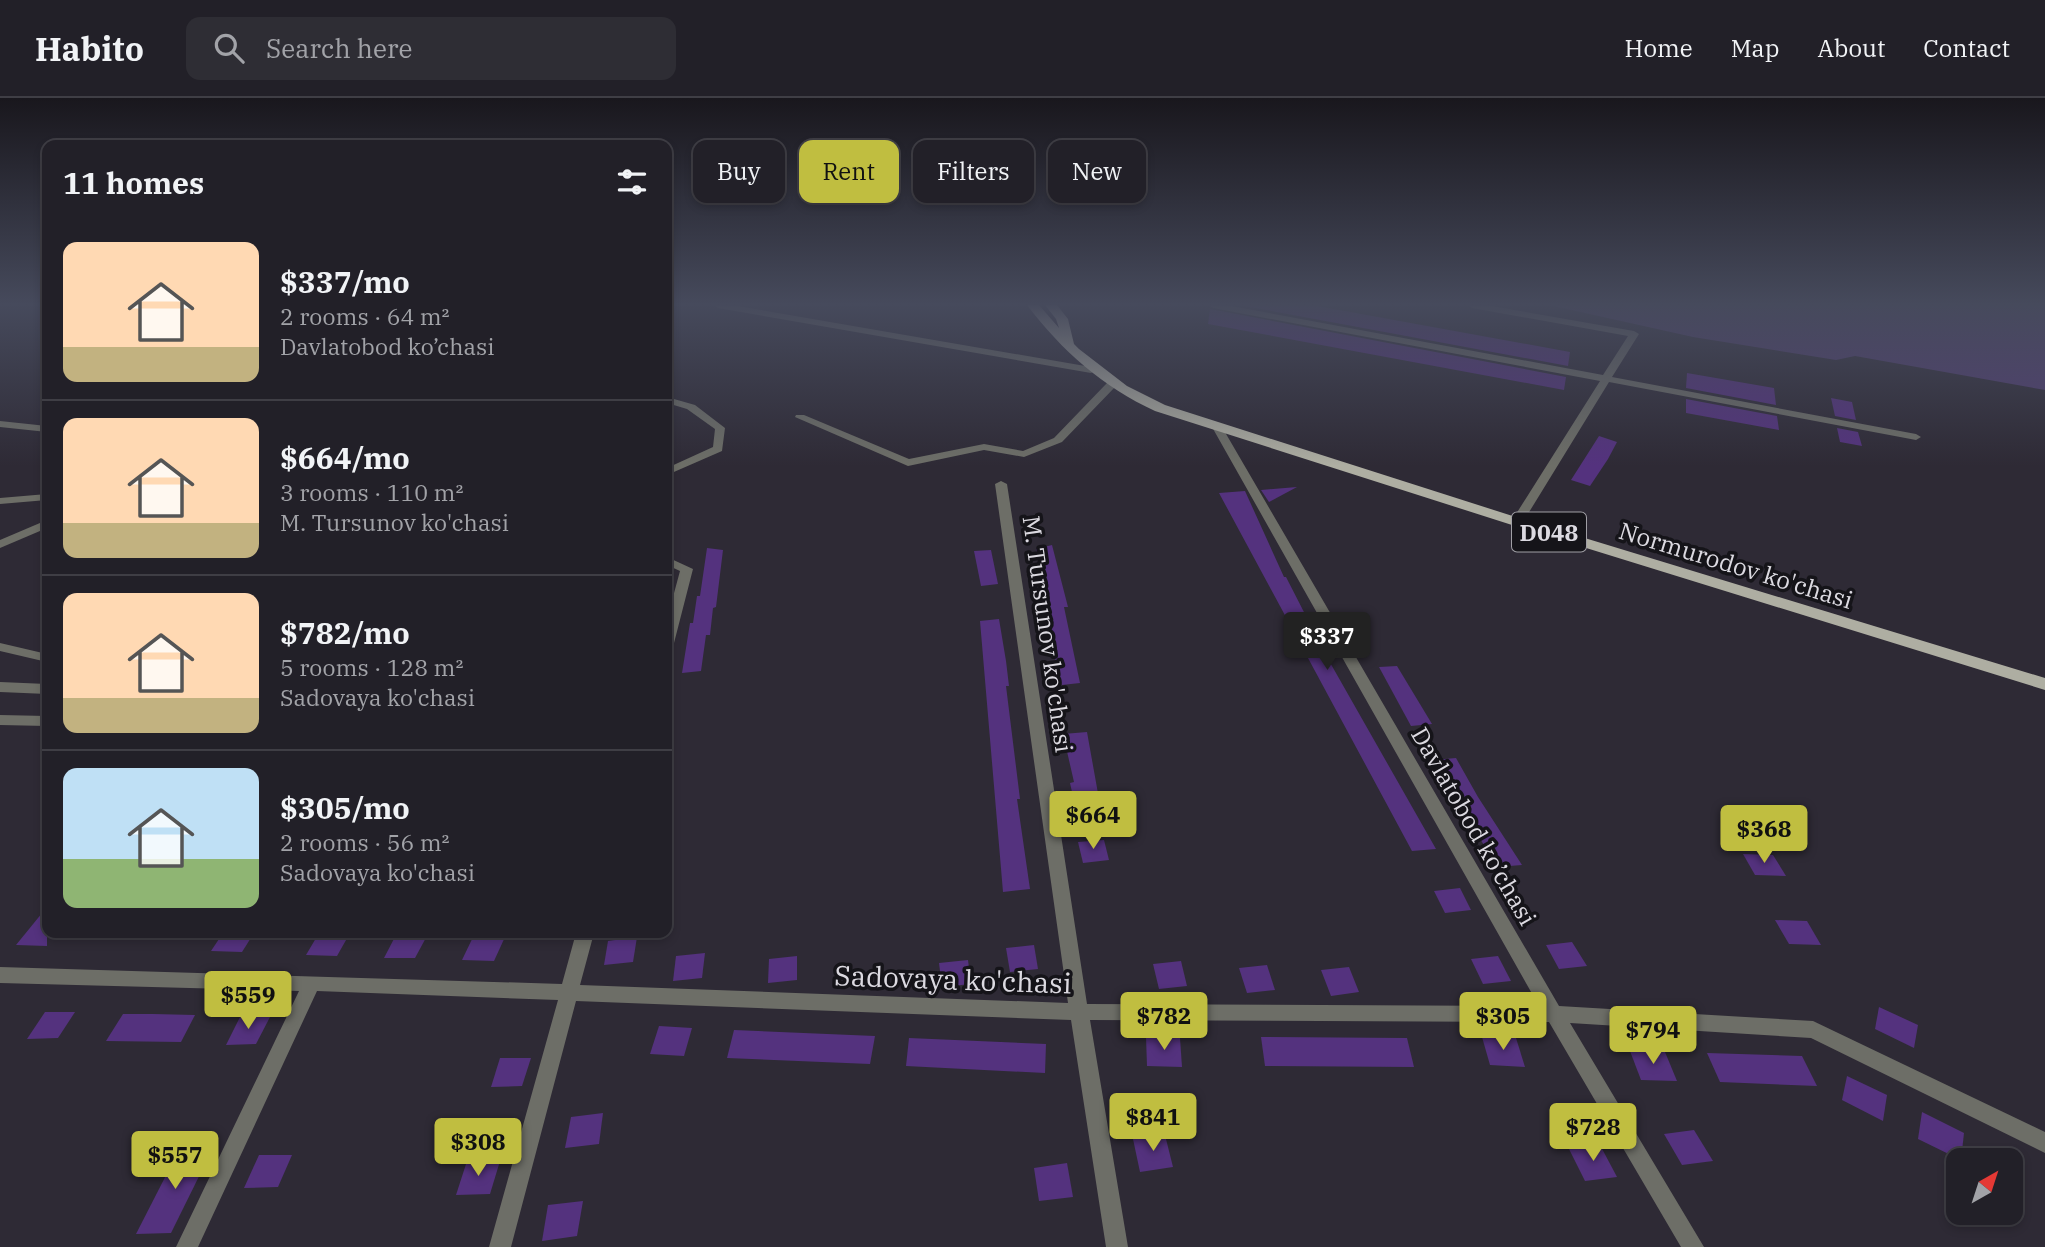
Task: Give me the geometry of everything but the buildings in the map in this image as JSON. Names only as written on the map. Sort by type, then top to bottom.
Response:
[{"type":"main road","name":"Normurodov ko'chasi","points":[[1081,359],[1111,385],[1147,402],[1217,427],[2045,684]]},
{"type":"street","points":[[1026,359],[1091,370]]},
{"type":"street","points":[[1492,359],[1916,437]]},
{"type":"street","points":[[1517,522],[1620,359]]},
{"type":"street","points":[[800,417],[908,463],[984,447],[1024,454],[1058,440],[1111,385]]},
{"type":"street","points":[[672,401],[691,407],[720,428],[718,449],[672,470]]},
{"type":"street","points":[[0,424],[42,428]]},
{"type":"street","name":"Davlatobod ko’chasi","points":[[1217,427],[1554,1014],[1692,1247]]},
{"type":"street","name":"M. Tursunov ko'chasi","points":[[1001,484],[1079,1012],[1117,1247]]},
{"type":"street","points":[[0,501],[42,497]]},
{"type":"street","points":[[0,544],[42,526]]},
{"type":"street","points":[[0,532],[19,535]]},
{"type":"street","points":[[672,563],[688,569],[672,625]]},
{"type":"street","points":[[0,647],[42,657]]},
{"type":"street","points":[[0,687],[42,689]]},
{"type":"street","points":[[0,720],[42,721]]},
{"type":"street","points":[[500,1247],[584,938]]},
{"type":"street","name":"Sadovaya ko'chasi","points":[[0,975],[312,983],[1079,1012],[1554,1014],[1813,1030],[2045,1143]]},
{"type":"street","points":[[187,1247],[312,983]]},
{"type":"shaded area","points":[[1870,359],[2045,359],[2045,390]]}]
